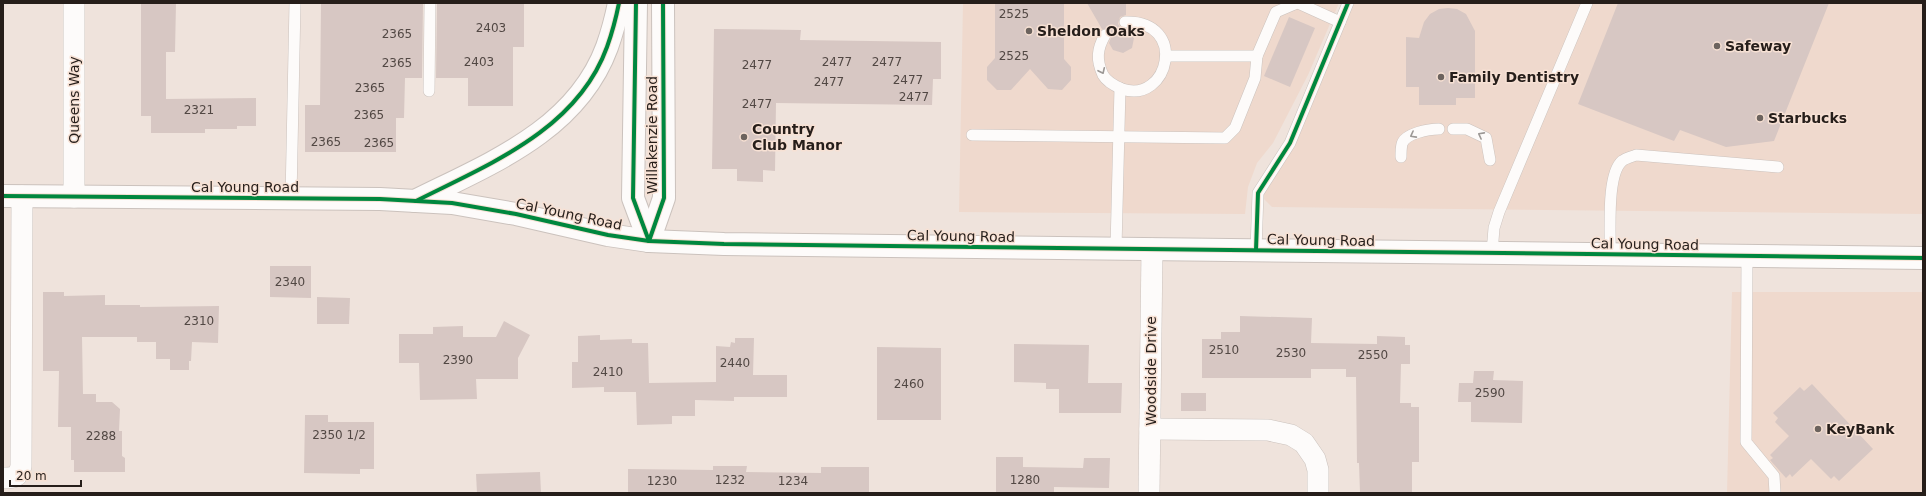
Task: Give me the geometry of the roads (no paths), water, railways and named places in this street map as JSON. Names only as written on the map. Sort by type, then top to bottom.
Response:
[{"type":"main road","points":[[415,201],[500,158],[533,138],[555,122],[576,100],[593,76],[607,48],[619,3]]},
{"type":"main road","name":"Willakenzie Road","points":[[636,3],[633,198],[649,241]]},
{"type":"main road","name":"Willakenzie Road","points":[[649,241],[664,198],[663,3]]},
{"type":"main road","name":"Cal Young Road","points":[[13,196],[291,198],[415,201],[487,208],[608,235],[649,241],[724,244],[1923,258]]},
{"type":"street","name":"Queens Way","points":[[74,3],[74,197]]},
{"type":"street","points":[[3,478],[13,478],[17,476],[21,466],[13,196]]},
{"type":"street","name":"Woodside Drive","points":[[1149,493],[1152,249]]},
{"type":"street","points":[[1150,429],[1268,430],[1291,435],[1304,442],[1316,460],[1318,470],[1318,493]]},
{"type":"lane","points":[[291,198],[295,3]]},
{"type":"lane","points":[[430,3],[430,91]]},
{"type":"lane","points":[[972,135],[1225,138],[1235,128],[1255,78],[1257,56],[1276,12],[1298,3],[1340,22]]},
{"type":"lane","points":[[1256,250],[1258,194],[1290,143],[1348,3]]},
{"type":"lane","points":[[1492,253],[1494,228],[1499,212],[1587,3]]},
{"type":"lane","points":[[1105,35],[1099,44],[1097,56],[1099,67],[1105,78],[1114,86],[1120,88],[1136,91],[1147,88],[1156,82],[1163,72],[1166,56],[1163,41],[1156,32],[1147,25],[1136,22],[1125,22]]},
{"type":"lane","points":[[1166,56],[1257,56]]},
{"type":"lane","points":[[1116,248],[1120,137],[1120,88]]},
{"type":"lane","points":[[1401,157],[1402,143],[1405,140],[1427,129],[1439,129]]},
{"type":"lane","points":[[1453,129],[1467,129],[1486,138],[1490,160]]},
{"type":"lane","points":[[1610,254],[1612,181],[1617,166],[1628,157],[1636,155],[1778,167]]},
{"type":"lane","points":[[1747,256],[1746,442],[1774,476],[1775,493]]},
{"type":"place","name":"Sheldon Oaks","points":[[1029,31]]},
{"type":"place","name":"Safeway","points":[[1717,46]]},
{"type":"place","name":"Family Dentistry","points":[[1441,77]]},
{"type":"place","name":"Starbucks","points":[[1760,118]]},
{"type":"place","name":"Country Club Manor","points":[[744,137]]},
{"type":"place","name":"KeyBank","points":[[1818,429]]}]
